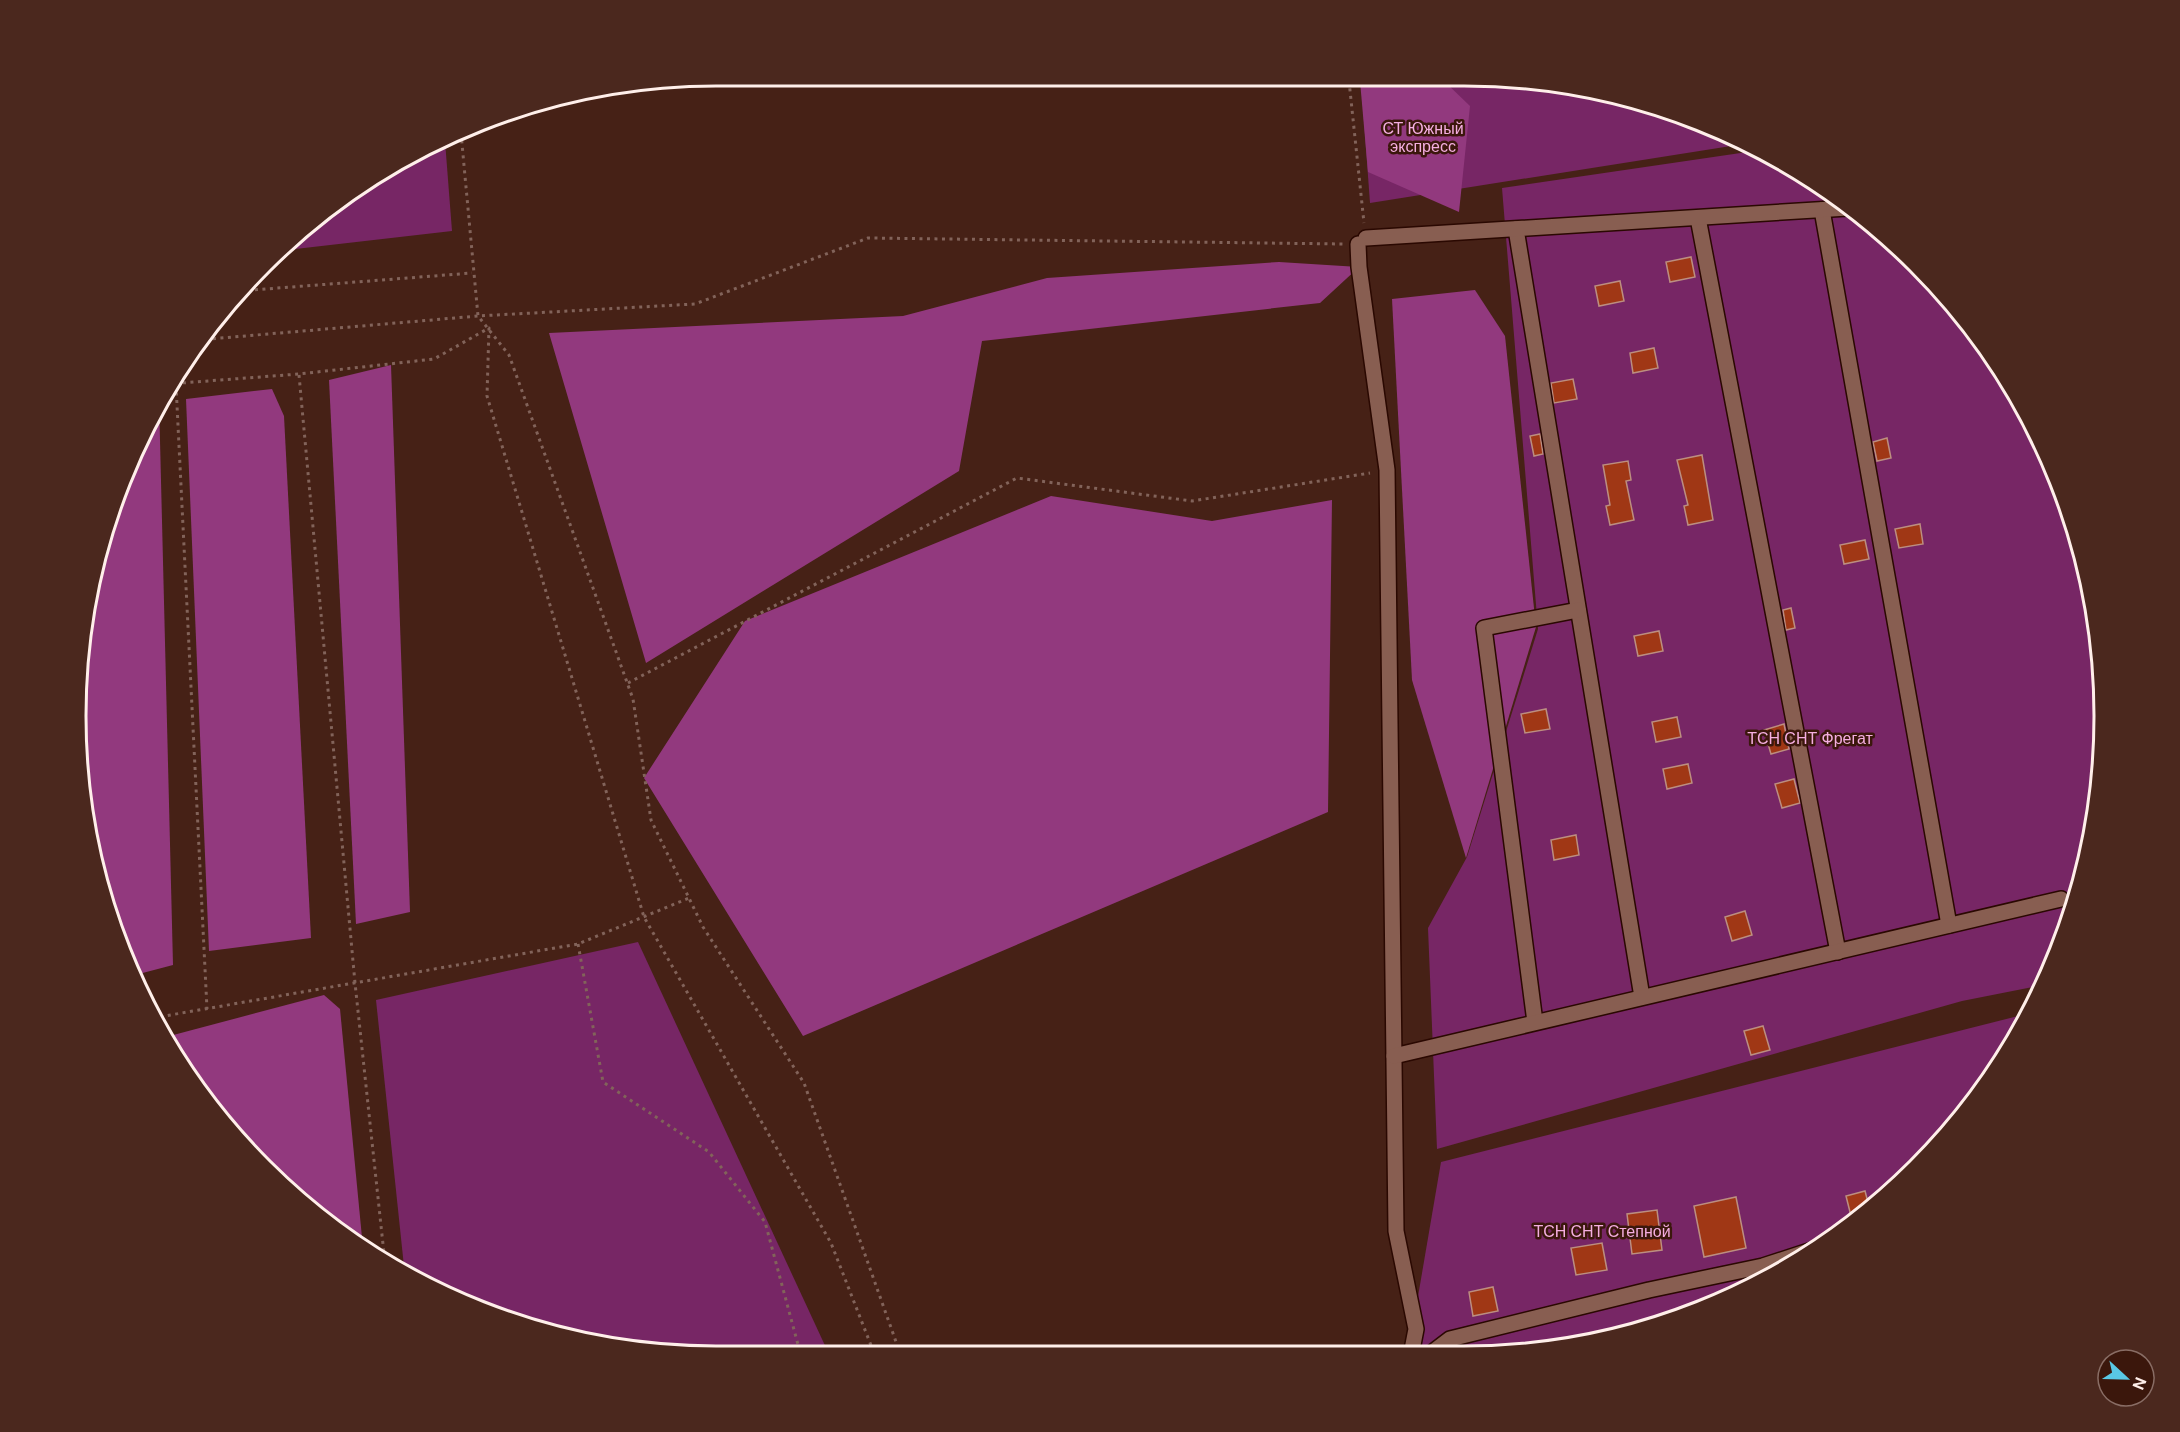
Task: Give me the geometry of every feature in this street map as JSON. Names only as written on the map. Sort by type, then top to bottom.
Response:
[{"type":"street","points":[[1413,1346],[1416,1329],[1396,1231],[1387,470],[1359,267],[1362,241],[1838,209]]},
{"type":"street","points":[[1822,210],[1949,925]]},
{"type":"street","points":[[1698,218],[1838,952]]},
{"type":"street","points":[[1516,229],[1642,997]]},
{"type":"street","points":[[1535,1022],[1484,628],[1578,610]]},
{"type":"street","points":[[1394,1056],[2061,899]]},
{"type":"street","points":[[1441,1346],[1450,1339],[1783,1259]]},
{"type":"street","points":[[1450,1339],[1450,1346]]},
{"type":"path","points":[[211,339],[478,316],[695,304],[868,238],[1362,241],[1349,86]]},
{"type":"path","points":[[462,139],[472,273],[478,316],[509,356],[633,699],[651,820],[703,927],[804,1083],[898,1346]]},
{"type":"path","points":[[251,290],[472,273]]},
{"type":"path","points":[[180,385],[299,375],[434,359],[489,328]]},
{"type":"path","points":[[489,328],[488,396],[644,917],[831,1243],[871,1346]]},
{"type":"path","points":[[299,375],[355,983],[384,1251]]},
{"type":"path","points":[[176,391],[207,1009]]},
{"type":"path","points":[[627,683],[1017,478],[1192,501],[1387,470]]},
{"type":"path","points":[[162,1016],[578,944],[689,898]]},
{"type":"path","points":[[578,944],[603,1082],[709,1152],[765,1222],[798,1346]]},
{"type":"green space","points":[[1360,86],[1449,86],[1470,106],[1459,212],[1368,172]]},
{"type":"green space","name":"СТ Южный экспресс","points":[[1361,86],[1505,87],[1546,91],[1627,107],[1705,133],[1732,146],[1370,203]]},
{"type":"green space","points":[[445,147],[452,231],[292,249],[332,216],[366,192],[401,170]]},
{"type":"green space","name":"ТСН СНТ Фрегат","points":[[1745,152],[1779,170],[1848,216],[1910,270],[1964,332],[1988,366],[2010,401],[2047,475],[2073,553],[2089,634],[2093,675],[2093,757],[2089,798],[2073,879],[2047,957],[2033,987],[1962,1001],[1437,1149],[1428,928],[1467,857],[1538,629],[1502,188]]},
{"type":"green space","points":[[1279,262],[1359,267],[1320,303],[982,341],[959,471],[646,663],[549,333],[903,316],[1047,278]]},
{"type":"green space","points":[[1475,290],[1505,336],[1536,627],[1466,858],[1412,680],[1392,299]]},
{"type":"green space","points":[[391,365],[410,912],[356,924],[329,380]]},
{"type":"green space","points":[[272,389],[284,416],[311,938],[209,951],[186,399]]},
{"type":"green space","points":[[160,421],[173,965],[141,973],[133,957],[107,879],[91,798],[87,757],[87,675],[98,593],[119,513],[133,475]]},
{"type":"green space","points":[[1051,496],[1212,521],[1332,500],[1328,812],[803,1036],[644,778],[745,621]]},
{"type":"green space","points":[[638,942],[825,1346],[675,1345],[593,1334],[553,1325],[475,1299],[404,1263],[376,1000]]},
{"type":"green space","points":[[324,995],[340,1009],[362,1237],[300,1190],[270,1162],[216,1100],[173,1035]]},
{"type":"green space","name":"ТСН СНТ Степной","points":[[2018,1016],[1988,1066],[1938,1132],[1880,1190],[1848,1216],[1779,1262],[1743,1281],[1705,1299],[1627,1325],[1546,1341],[1505,1345],[1410,1346],[1441,1162]]},
{"type":"building","points":[[1691,257],[1695,277],[1670,282],[1666,262]]},
{"type":"building","points":[[1620,281],[1624,301],[1599,306],[1595,286]]},
{"type":"building","points":[[1654,348],[1658,368],[1633,373],[1630,353]]},
{"type":"building","points":[[1573,379],[1577,399],[1554,403],[1551,383]]},
{"type":"building","points":[[1540,434],[1543,454],[1534,456],[1530,436]]},
{"type":"building","points":[[1887,438],[1891,458],[1877,461],[1873,442]]},
{"type":"building","points":[[1702,455],[1713,520],[1688,525],[1684,506],[1688,505],[1677,460]]},
{"type":"building","points":[[1628,461],[1631,480],[1626,481],[1634,520],[1610,525],[1606,506],[1610,505],[1603,465]]},
{"type":"building","points":[[1920,524],[1923,544],[1899,548],[1895,529]]},
{"type":"building","points":[[1865,540],[1869,559],[1844,564],[1840,545]]},
{"type":"building","points":[[1791,608],[1795,628],[1786,630],[1783,610]]},
{"type":"building","points":[[1659,631],[1663,651],[1638,656],[1634,636]]},
{"type":"building","points":[[1546,709],[1550,729],[1525,733],[1521,714]]},
{"type":"building","points":[[1677,717],[1681,737],[1656,742],[1652,722]]},
{"type":"building","points":[[1784,724],[1789,749],[1771,754],[1764,730]]},
{"type":"building","points":[[1688,764],[1692,783],[1667,789],[1663,769]]},
{"type":"building","points":[[1794,779],[1800,803],[1782,808],[1775,784]]},
{"type":"building","points":[[1576,835],[1579,855],[1554,860],[1551,840]]},
{"type":"building","points":[[1745,911],[1752,935],[1732,941],[1725,917]]},
{"type":"building","points":[[1763,1026],[1770,1050],[1751,1055],[1744,1031]]},
{"type":"building","points":[[1865,1191],[1867,1200],[1850,1214],[1846,1196]]},
{"type":"building","points":[[1736,1197],[1746,1248],[1704,1257],[1694,1206]]},
{"type":"building","points":[[1657,1210],[1662,1250],[1632,1254],[1627,1214]]},
{"type":"building","points":[[1602,1243],[1607,1270],[1576,1275],[1571,1248]]},
{"type":"building","points":[[1493,1287],[1498,1311],[1473,1316],[1469,1292]]}]
